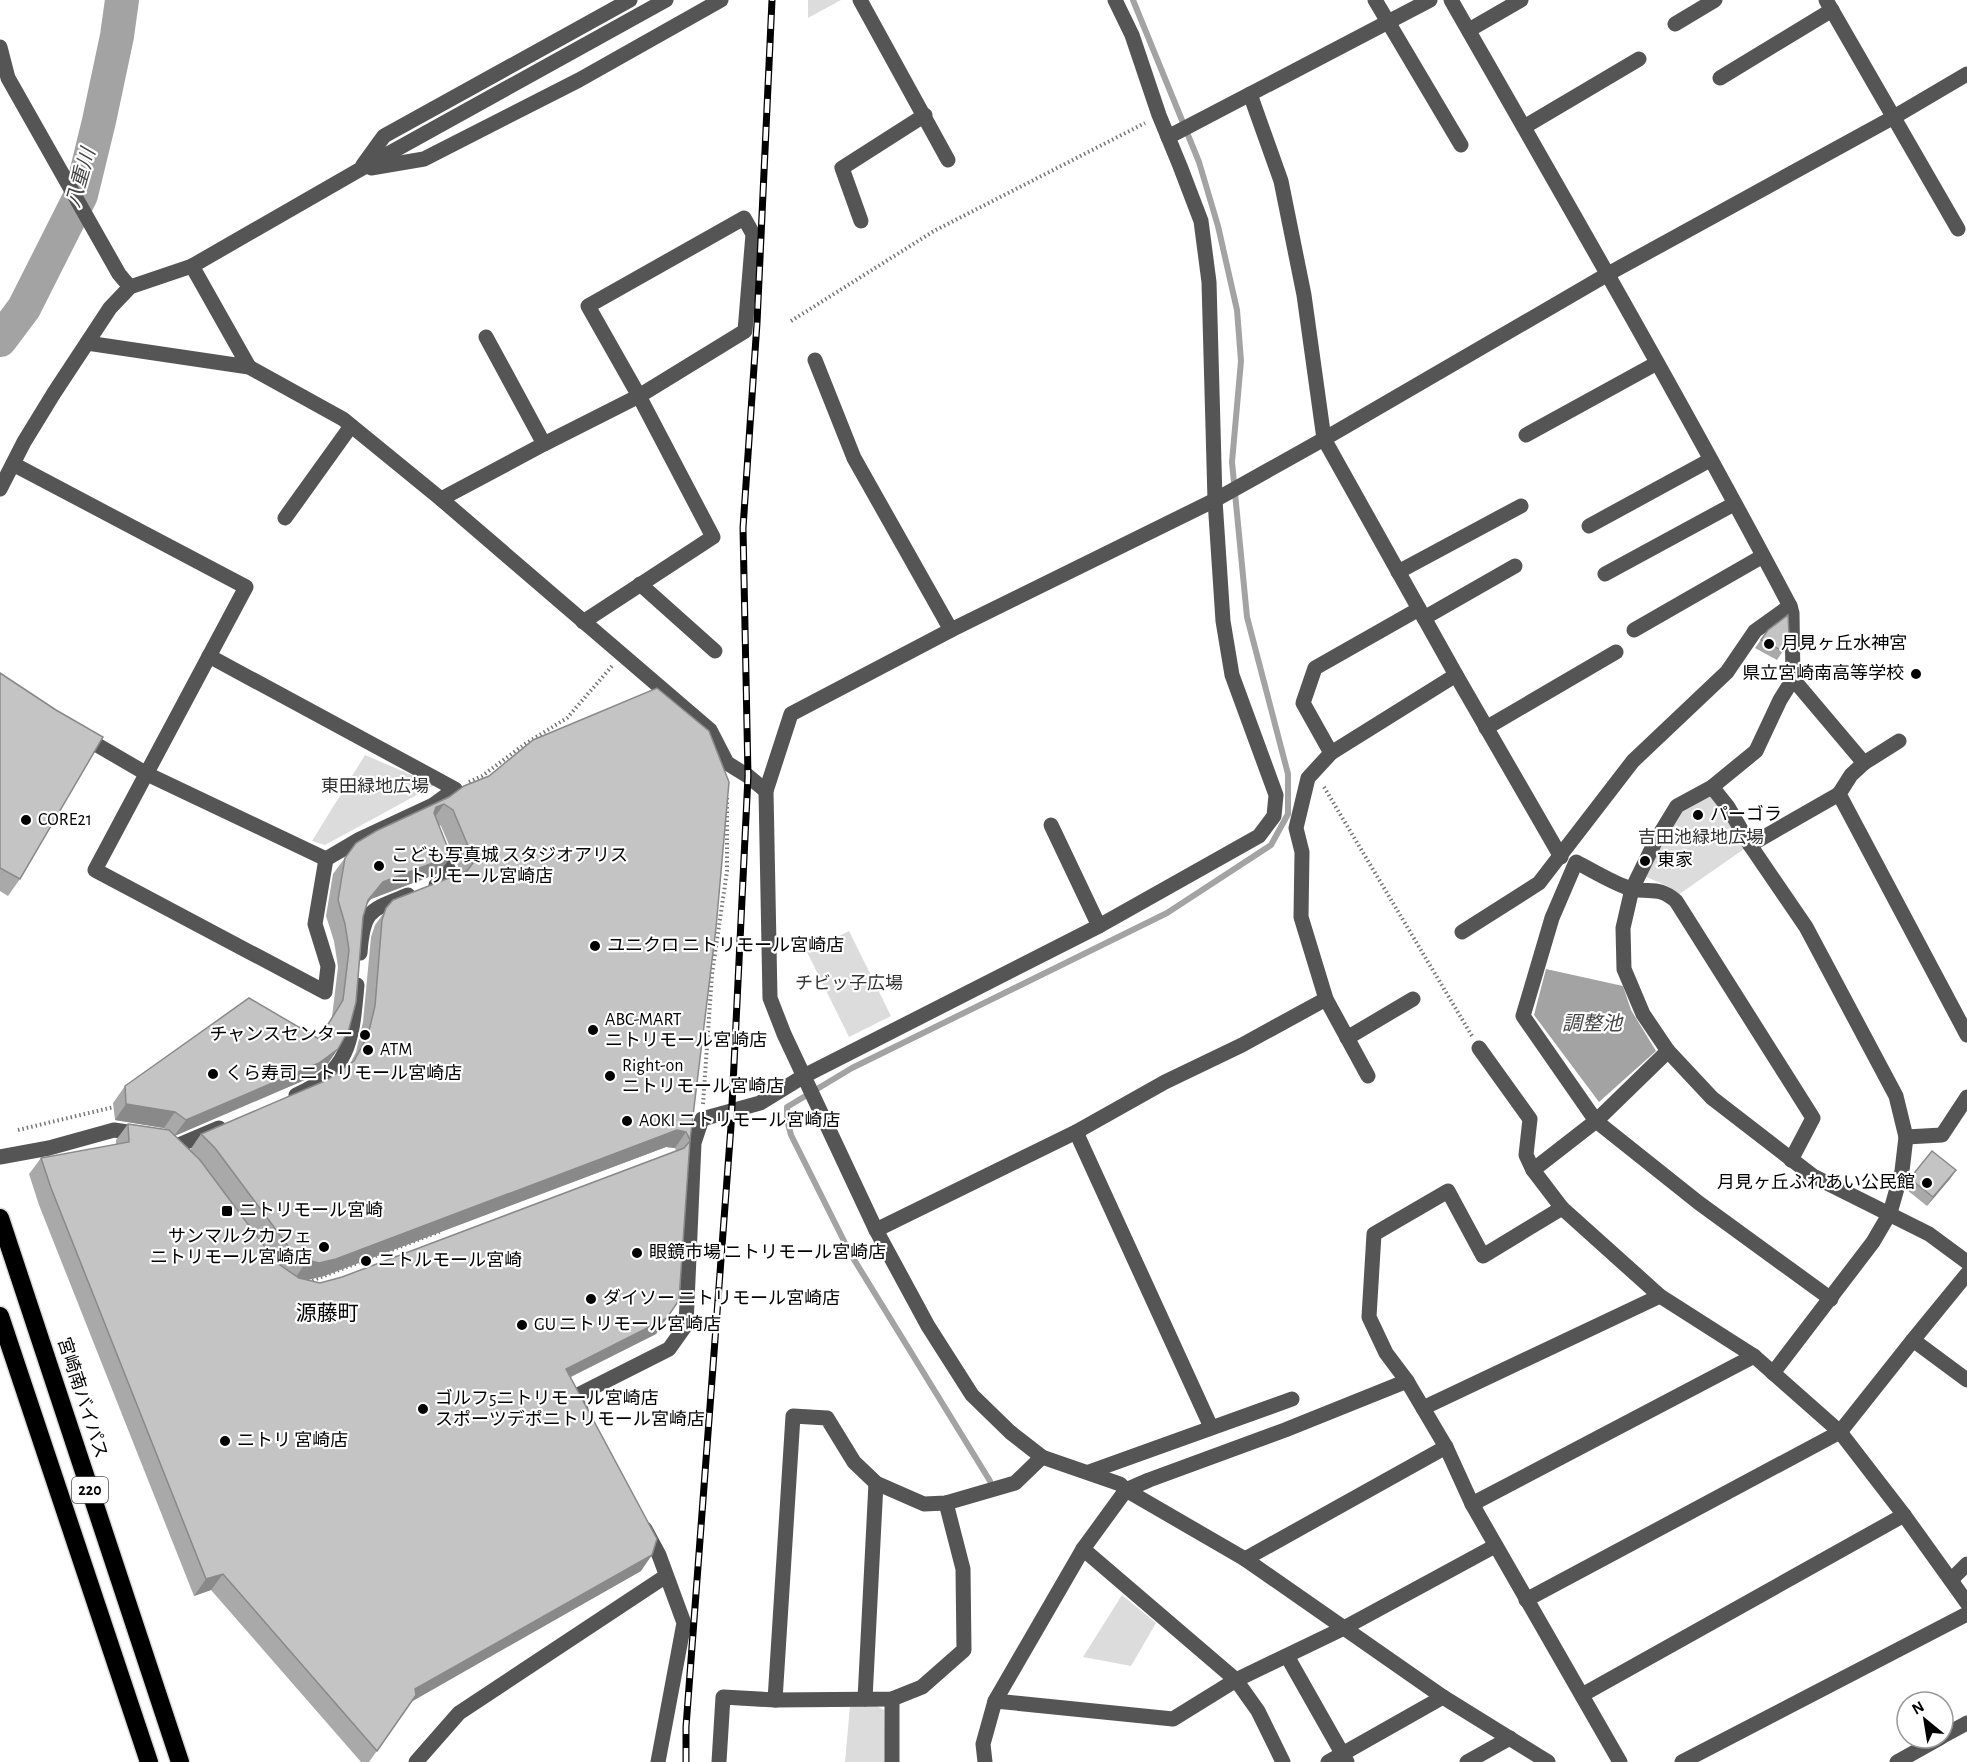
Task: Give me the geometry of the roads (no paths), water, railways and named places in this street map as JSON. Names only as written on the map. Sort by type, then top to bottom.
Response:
[{"type":"highway","name":"宮崎南バイパス","points":[[0,1218],[180,1762]]},
{"type":"highway","name":"220","points":[[0,1316],[149,1762]]},
{"type":"street","points":[[359,170],[384,136],[630,0]]},
{"type":"street","points":[[0,489],[24,442],[87,343],[110,308],[130,286],[192,266],[359,170],[666,0]]},
{"type":"street","points":[[359,170],[424,159],[579,80],[721,0]]},
{"type":"street","points":[[860,0],[948,160]]},
{"type":"street","points":[[586,1418],[574,1397],[669,1350],[686,1325],[694,1143],[702,1119],[759,1103],[804,1076],[1099,926],[1259,836],[1274,816],[1276,795],[1232,675],[1223,621],[1215,500],[1209,282],[1201,221],[1159,116],[1132,35],[1115,0]]},
{"type":"street","points":[[1376,0],[1461,145]]},
{"type":"street","points":[[1168,137],[1430,0]]},
{"type":"street","points":[[1451,0],[1608,274],[1791,610],[1793,679],[1780,700],[1756,751],[1712,787],[1677,806],[1655,842],[1632,889],[1623,928],[1624,969],[1643,1014],[1668,1051],[1712,1098],[1813,1176],[1929,1234],[1967,1262]]},
{"type":"street","points":[[1469,30],[1521,0]]},
{"type":"street","points":[[1675,24],[1714,0]]},
{"type":"street","points":[[1720,78],[1829,5],[1958,229]]},
{"type":"street","points":[[0,47],[8,78],[119,274],[130,286]]},
{"type":"street","points":[[1524,127],[1640,59]]},
{"type":"street","points":[[1548,1762],[1443,1697],[1342,1629],[1245,1559],[1126,1490],[1120,1484],[1042,1457],[1010,1432],[972,1395],[928,1326],[876,1230],[784,1034],[770,998],[765,791],[791,714],[951,630],[1215,500],[1608,274],[1894,117],[1967,74]]},
{"type":"street","points":[[1250,94],[1281,180],[1304,295],[1324,439],[1561,857]]},
{"type":"street","points":[[861,221],[842,168],[925,115]]},
{"type":"street","points":[[441,499],[639,396],[745,331],[753,234],[744,218],[588,306],[639,396],[713,537],[583,622]]},
{"type":"street","points":[[192,266],[249,368]]},
{"type":"street","points":[[486,337],[544,444]]},
{"type":"street","points":[[87,343],[249,368],[343,419],[441,499],[710,730],[727,763],[748,776],[765,791]]},
{"type":"street","points":[[815,360],[854,458],[951,630]]},
{"type":"street","points":[[1526,435],[1657,363]]},
{"type":"street","points":[[285,518],[351,426]]},
{"type":"street","points":[[1589,526],[1710,460]]},
{"type":"street","points":[[13,464],[246,587],[209,656],[147,774],[95,870],[326,992],[328,966],[315,924],[326,860],[360,839],[433,805],[455,789],[209,656]]},
{"type":"street","points":[[1605,574],[1734,504]]},
{"type":"street","points":[[1398,572],[1521,506]]},
{"type":"street","points":[[1634,630],[1763,556]]},
{"type":"street","points":[[1331,753],[1303,703],[1315,668],[1515,566]]},
{"type":"street","points":[[640,584],[715,651]]},
{"type":"street","points":[[1755,640],[1791,610]]},
{"type":"street","points":[[1462,932],[1539,883],[1633,761],[1727,672],[1755,630],[1791,610]]},
{"type":"street","points":[[1486,728],[1616,652]]},
{"type":"street","points":[[1368,1076],[1326,999],[1301,917],[1302,852],[1296,828],[1308,778],[1331,753],[1456,675]]},
{"type":"street","points":[[1793,679],[1864,763]]},
{"type":"street","points":[[69,729],[147,774],[326,860]]},
{"type":"street","points":[[1750,845],[1839,794],[1851,775],[1864,763],[1899,741]]},
{"type":"street","points":[[1712,787],[1728,807],[1750,845],[1812,937],[1896,1096],[1906,1137],[1902,1172],[1890,1213],[1872,1242],[1773,1372]]},
{"type":"street","points":[[1839,794],[1967,1035]]},
{"type":"street","points":[[1274,816],[1296,828]]},
{"type":"street","points":[[1051,825],[1099,926]]},
{"type":"street","points":[[284,1100],[312,1088],[334,1072],[347,1048],[354,1020],[361,935],[366,920],[375,908],[452,878],[432,830]]},
{"type":"street","points":[[1791,1160],[1813,1118],[1676,901],[1659,890],[1632,889],[1576,862],[1552,918],[1523,1016],[1596,1121],[1699,1203],[1830,1299]]},
{"type":"street","points":[[876,1230],[1076,1132],[1165,1082],[1326,999]]},
{"type":"street","points":[[1347,1038],[1413,999]]},
{"type":"street","points":[[1479,1048],[1530,1119],[1526,1155],[1533,1170],[1562,1208],[1660,1296],[1755,1356],[1840,1432],[1904,1515],[1967,1603]]},
{"type":"street","points":[[1533,1170],[1596,1121],[1668,1051]]},
{"type":"street","points":[[1906,1137],[1942,1135],[1967,1097]]},
{"type":"street","points":[[162,1141],[236,1120]]},
{"type":"street","points":[[0,1157],[49,1148],[114,1130],[162,1141],[188,1163]]},
{"type":"street","points":[[1076,1132],[1210,1427]]},
{"type":"street","points":[[1562,1208],[1483,1256],[1448,1191],[1374,1234],[1370,1317],[1386,1353],[1407,1381],[1446,1447],[1472,1504],[1495,1546],[1620,1762]]},
{"type":"street","points":[[1526,1600],[1840,1432],[1967,1274]]},
{"type":"street","points":[[1423,1408],[1660,1296]]},
{"type":"street","points":[[1912,1340],[1967,1380]]},
{"type":"street","points":[[1472,1504],[1755,1356]]},
{"type":"street","points":[[985,1762],[983,1744],[995,1701],[1083,1549],[1126,1490],[1407,1381]]},
{"type":"street","points":[[1089,1472],[1293,1399]]},
{"type":"street","points":[[775,1700],[793,1416],[827,1418],[854,1462],[876,1484],[924,1503],[946,1503],[1015,1483],[1042,1457]]},
{"type":"street","points":[[1245,1559],[1446,1447]]},
{"type":"street","points":[[865,1699],[876,1484]]},
{"type":"street","points":[[719,1762],[723,1697],[775,1700],[892,1699],[921,1687],[964,1650],[963,1569],[946,1503]]},
{"type":"street","points":[[636,1513],[659,1555],[684,1623],[658,1762]]},
{"type":"street","points":[[1582,1695],[1904,1515]]},
{"type":"street","points":[[995,1701],[1173,1719],[1236,1680],[1342,1629],[1495,1546]]},
{"type":"street","points":[[1083,1549],[1236,1680],[1258,1711],[1283,1762]]},
{"type":"street","points":[[1951,1580],[1967,1563]]},
{"type":"street","points":[[416,1762],[459,1713],[666,1576]]},
{"type":"street","points":[[1682,1762],[1967,1614]]},
{"type":"street","points":[[1287,1656],[1345,1759]]},
{"type":"street","points":[[1328,1762],[1345,1759],[1443,1697]]},
{"type":"street","points":[[892,1699],[892,1762]]},
{"type":"street","points":[[1467,1762],[1510,1738]]},
{"type":"street","points":[[1897,1762],[1919,1750]]},
{"type":"water","name":"調整池","points":[[1546,969],[1623,986],[1631,1010],[1656,1051],[1599,1102],[1534,1015]]},
{"type":"waterway","name":"八重川","points":[[0,340],[24,308],[81,195],[117,36],[122,0]]},
{"type":"waterway","points":[[990,1481],[850,1253],[791,1135],[787,1120],[787,1107],[852,1068],[1167,913],[1271,845],[1288,814],[1288,774],[1247,617],[1232,462],[1241,361],[1237,310],[1218,226],[1199,162],[1133,0]]},
{"type":"railway","points":[[686,1762],[686,1727],[731,1126],[748,776],[743,528],[757,323],[772,0]]},
{"type":"place","name":"月見ヶ丘水神宮","points":[[1769,644]]},
{"type":"place","name":"県立宮崎南高等学校","points":[[1916,674]]},
{"type":"place","name":"パーゴラ","points":[[1698,815]]},
{"type":"place","name":"CORE21","points":[[26,820]]},
{"type":"place","name":"東家","points":[[1645,861]]},
{"type":"place","name":"こども写真城 スタジオアリス ニトリモール宮崎店","points":[[379,866]]},
{"type":"place","name":"ユニクロ ニトリモール宮崎店","points":[[595,946]]},
{"type":"place","name":"ABC-MART ニトリモール宮崎店","points":[[593,1030]]},
{"type":"place","name":"チャンスセンター","points":[[365,1035]]},
{"type":"place","name":"ATM","points":[[368,1050]]},
{"type":"place","name":"くら寿司 ニトリモール宮崎店","points":[[213,1074]]},
{"type":"place","name":"Right-on ニトリモール宮崎店","points":[[610,1076]]},
{"type":"place","name":"AOKI ニトリモール宮崎店","points":[[627,1121]]},
{"type":"place","name":"月見ヶ丘ふれあい公民館","points":[[1927,1183]]},
{"type":"place","name":"ニトリモール宮崎","points":[[227,1211]]},
{"type":"place","name":"サンマルクカフェ ニトリモール宮崎店","points":[[324,1247]]},
{"type":"place","name":"眼鏡市場 ニトリモール宮崎店","points":[[637,1253]]},
{"type":"place","name":"ニトルモール宮崎","points":[[366,1261]]},
{"type":"place","name":"ダイソー ニトリモール宮崎店","points":[[591,1299]]},
{"type":"place","name":"GU ニトリモール宮崎店","points":[[522,1325]]},
{"type":"place","name":"ゴルフ5ニトリモール宮崎店 スポーツデポニトリモール宮崎店","points":[[423,1409]]},
{"type":"place","name":"ニトリ 宮崎店","points":[[225,1441]]},
{"type":"district","name":"源藤町","points":[[327,1313]]},
{"type":"park label","name":"東田緑地広場","points":[[375,787]]},
{"type":"park label","name":"吉田池緑地広場","points":[[1701,838]]},
{"type":"park label","name":"チビッ子広場","points":[[849,984]]}]
